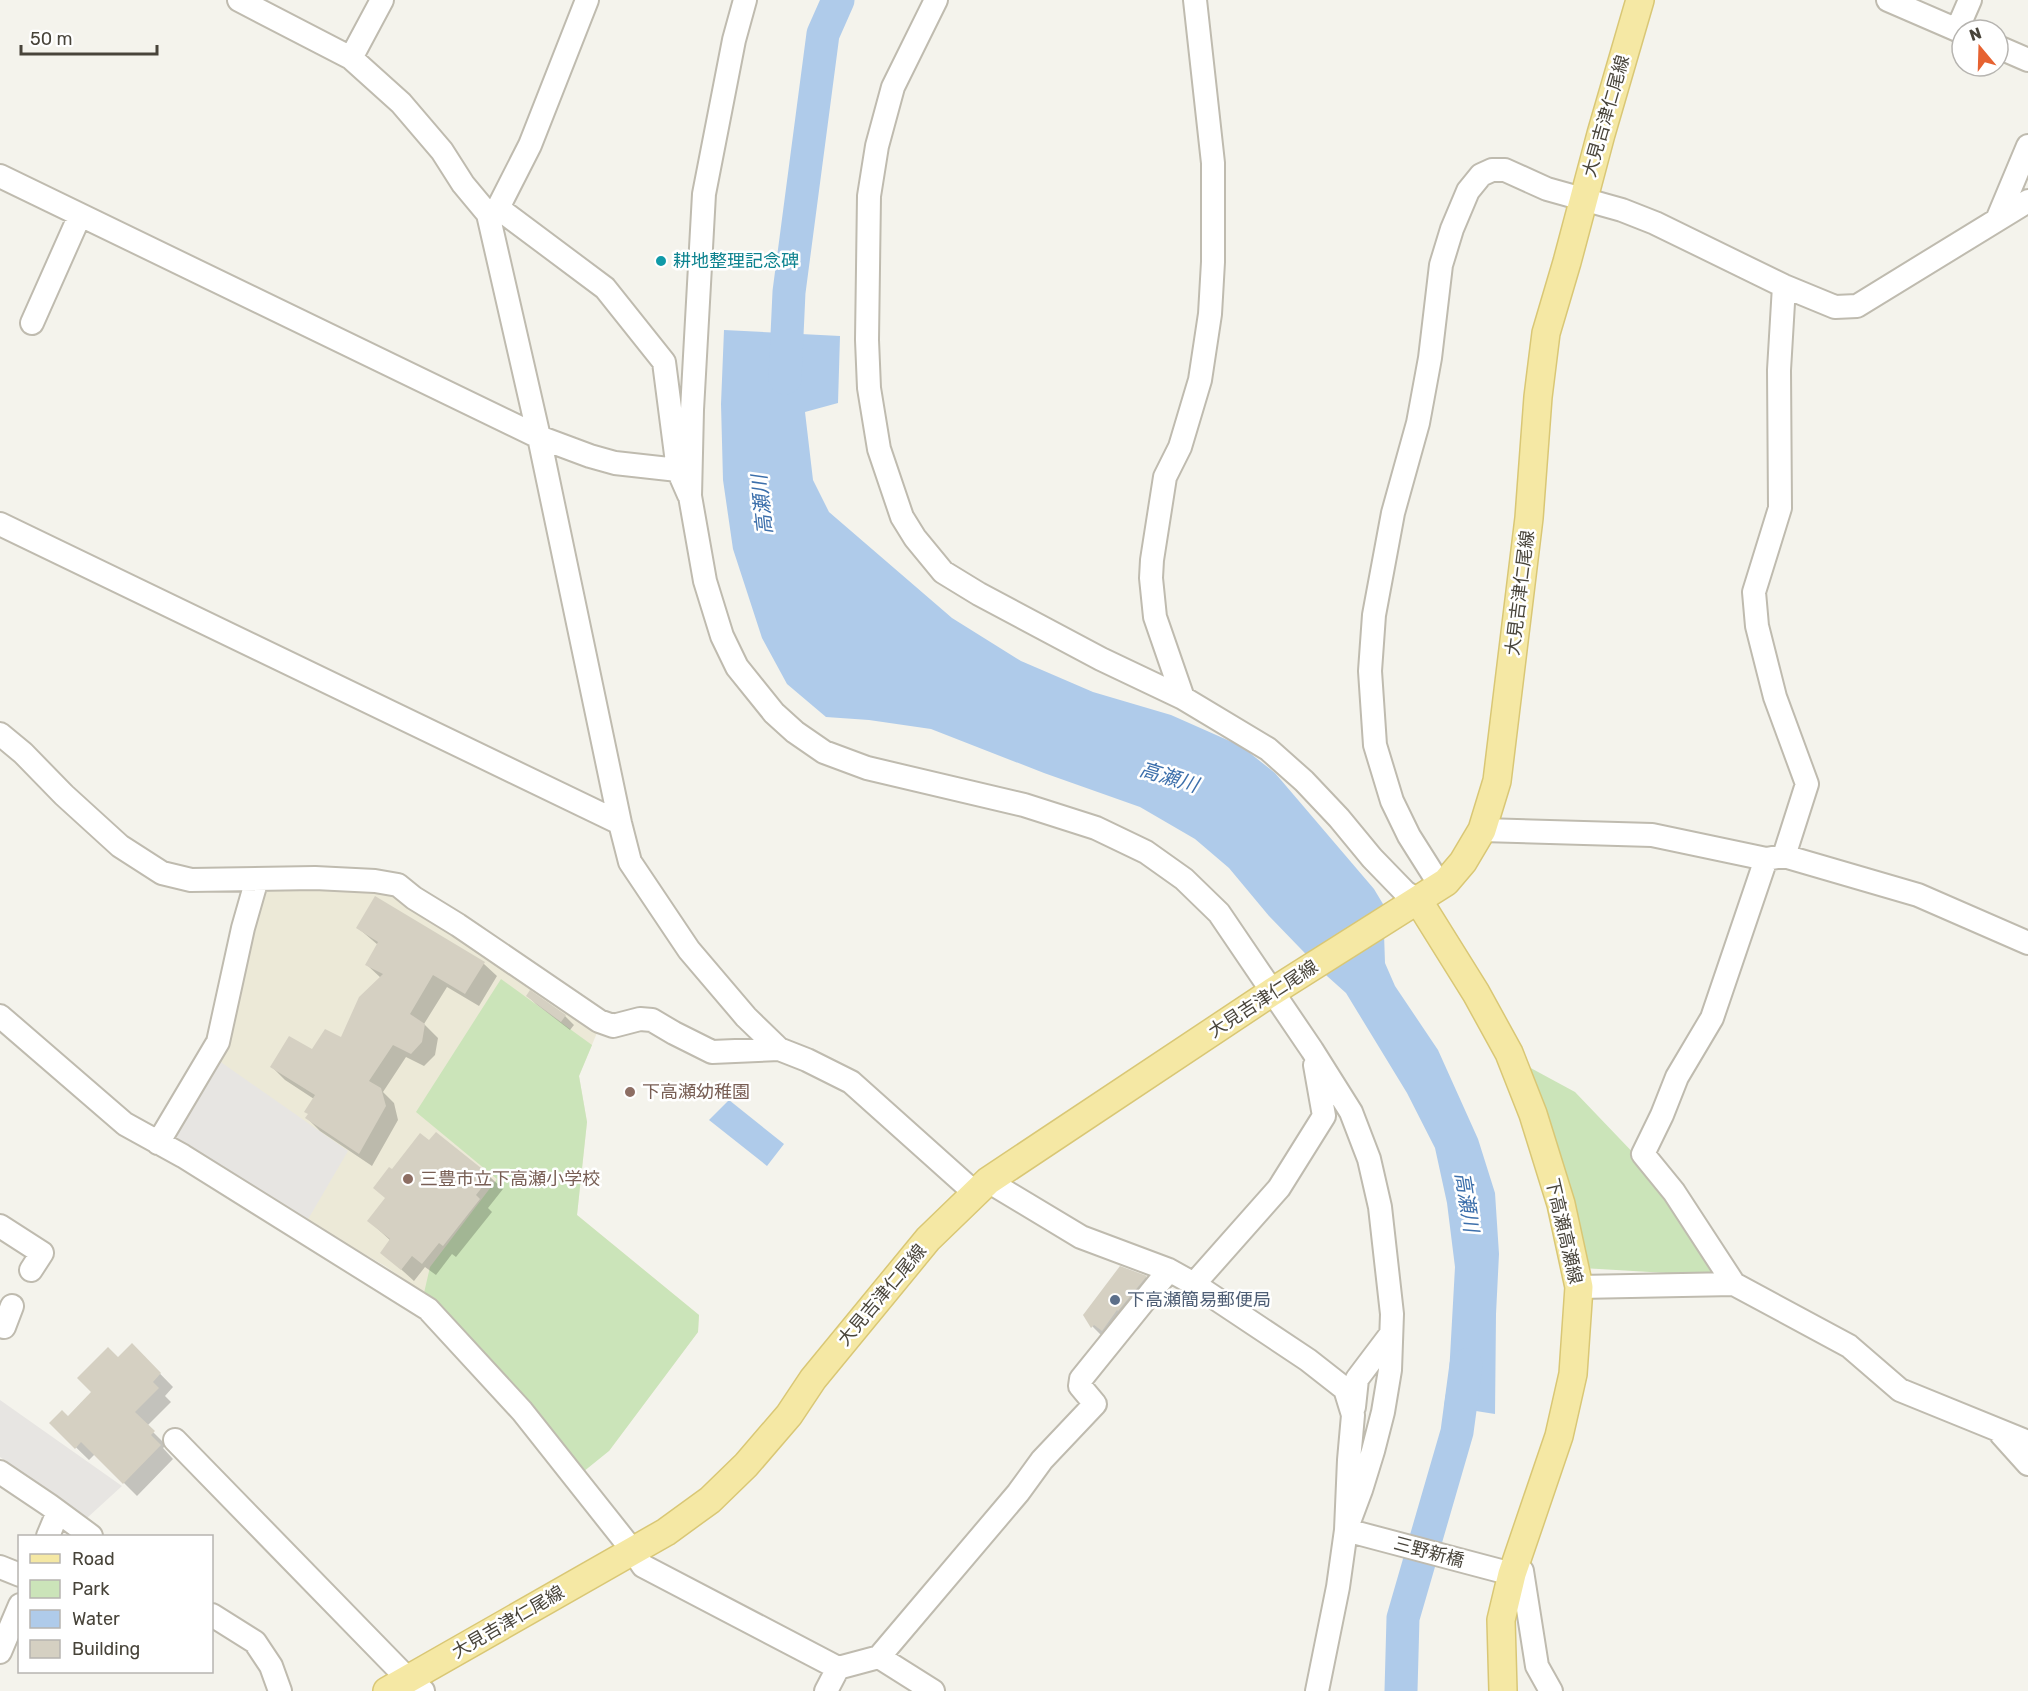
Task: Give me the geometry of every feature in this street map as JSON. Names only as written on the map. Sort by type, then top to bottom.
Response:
[{"type":"main road","name":"大見吉津仁尾線","points":[[406,1687],[695,1512],[746,1466],[789,1415],[813,1379],[928,1239],[981,1187],[1272,992],[1446,882],[1463,862],[1482,830],[1497,781],[1528,530],[1538,397],[1546,333],[1640,0]]},
{"type":"main road","name":"下高瀬高瀬線","points":[[1418,900],[1476,993],[1509,1053],[1533,1114],[1561,1204],[1579,1287],[1573,1374],[1559,1436],[1512,1574],[1501,1620],[1503,1691]]},
{"type":"street","points":[[239,0],[351,58],[401,103],[442,151],[463,184],[493,211],[605,288],[664,362],[678,470],[690,496]]},
{"type":"street","points":[[351,58],[381,0]]},
{"type":"street","points":[[587,0],[530,145],[493,211],[620,824],[630,862],[689,950],[746,1017],[779,1049],[851,1082],[981,1187],[1081,1237],[1169,1270],[1194,1284],[1308,1360],[1345,1389],[1353,1415]]},
{"type":"street","points":[[745,0],[734,40],[704,194],[692,410],[690,496],[705,581],[722,636],[737,667],[752,688],[795,732],[824,752],[867,768],[1024,805],[1096,828],[1146,852],[1184,879],[1219,914],[1312,1050],[1351,1112],[1369,1159],[1380,1207],[1392,1314],[1390,1370],[1383,1412],[1361,1490],[1346,1530]]},
{"type":"street","points":[[936,0],[894,87],[877,146],[869,196],[867,340],[869,388],[879,449],[902,518],[943,572],[979,594],[1101,659],[1183,698],[1268,749],[1304,781],[1405,892],[1418,900]]},
{"type":"street","points":[[1183,698],[1155,617],[1151,578],[1165,477],[1180,447],[1200,380],[1210,314],[1213,262],[1213,163],[1194,0]]},
{"type":"street","points":[[1888,0],[1950,27]]},
{"type":"street","points":[[1964,18],[1970,0]]},
{"type":"street","points":[[2010,52],[2028,60]]},
{"type":"street","points":[[1997,220],[2028,146]]},
{"type":"street","points":[[1446,882],[1432,874],[1409,836],[1392,801],[1375,745],[1370,671],[1374,615],[1393,513],[1418,423],[1430,358],[1441,265],[1452,229],[1468,191],[1481,175],[1492,170],[1505,170],[1547,189],[1583,198],[1655,222],[1784,286],[1835,307],[1857,306],[2028,201]]},
{"type":"street","points":[[0,176],[539,437],[615,463],[678,470]]},
{"type":"street","points":[[32,323],[80,215]]},
{"type":"street","points":[[1784,286],[1779,370],[1780,508],[1754,591],[1756,626],[1775,697],[1807,784],[1775,857],[1712,1018],[1677,1077],[1643,1154],[1674,1192],[1734,1284],[1849,1346],[1900,1390],[2028,1442]]},
{"type":"street","points":[[0,524],[620,824]]},
{"type":"street","points":[[0,734],[23,753],[64,795],[120,846],[162,873],[191,880],[315,878],[375,881],[398,885],[414,898],[458,925],[599,1021],[613,1026],[640,1019],[652,1020],[712,1052],[779,1049]]},
{"type":"street","points":[[1482,830],[1652,835],[1775,857],[1918,896],[2028,943]]},
{"type":"street","points":[[158,1143],[218,1042],[243,928],[257,879]]},
{"type":"street","points":[[0,1016],[125,1124],[183,1156],[428,1309],[522,1411],[643,1566],[838,1668],[879,1657],[1018,1493],[1042,1460],[1095,1404],[1080,1386],[1081,1379],[1169,1270]]},
{"type":"street","points":[[1194,1284],[1279,1188],[1324,1116],[1312,1050]]},
{"type":"street","points":[[0,1226],[42,1253],[31,1270]]},
{"type":"street","points":[[1579,1287],[1734,1284]]},
{"type":"street","points":[[1317,1691],[1338,1587],[1346,1530],[1349,1460],[1357,1378],[1391,1334]]},
{"type":"street","points":[[1998,1431],[2028,1464]]},
{"type":"street","points":[[175,1440],[406,1687]]},
{"type":"street","points":[[0,1472],[90,1535]]},
{"type":"street","points":[[48,1535],[58,1512]]},
{"type":"street","name":"三野新橋","points":[[1346,1530],[1512,1574]]},
{"type":"street","points":[[0,1567],[18,1574]]},
{"type":"street","points":[[1512,1574],[1522,1571],[1537,1666],[1551,1691]]},
{"type":"street","points":[[0,1652],[18,1610]]},
{"type":"street","points":[[213,1616],[255,1642],[271,1666],[280,1691]]},
{"type":"street","points":[[879,1657],[933,1691]]},
{"type":"street","points":[[826,1691],[838,1668]]},
{"type":"shaded area","name":"三豊市立下高瀬小学校","points":[[264,884],[383,888],[599,1028],[579,1076],[587,1122],[577,1215],[699,1315],[698,1332],[609,1451],[424,1293],[385,1266],[172,1143]]},
{"type":"shaded area","points":[[215,1058],[348,1151],[307,1221],[172,1143],[170,1133]]},
{"type":"shaded area","points":[[0,1400],[122,1486],[87,1518],[0,1457]]},
{"type":"green space","points":[[501,979],[592,1045],[579,1076],[587,1122],[577,1215],[699,1315],[698,1332],[609,1451],[583,1472],[424,1293],[430,1267],[497,1179],[416,1112]]},
{"type":"green space","points":[[1527,1066],[1575,1092],[1641,1161],[1718,1276],[1582,1268]]},
{"type":"water","points":[[724,330],[840,336],[838,403],[805,412],[813,480],[829,512],[952,618],[1021,661],[1093,692],[1171,715],[1241,746],[1275,773],[1374,889],[1383,904],[1385,963],[1395,986],[1438,1050],[1478,1139],[1495,1193],[1499,1254],[1495,1414],[1444,1406],[1449,1375],[1455,1267],[1447,1203],[1435,1148],[1407,1093],[1346,993],[1269,916],[1229,868],[1195,839],[1140,807],[931,729],[869,720],[826,717],[787,684],[762,638],[733,549],[723,480],[721,404]]},
{"type":"water","points":[[729,1100],[784,1144],[767,1166],[709,1120]]},
{"type":"building","points":[[375,896],[485,962],[465,994],[433,975],[410,1014],[425,1024],[422,1042],[411,1054],[393,1045],[369,1081],[381,1088],[386,1106],[359,1154],[305,1118],[308,1114],[304,1112],[315,1095],[270,1067],[289,1036],[312,1049],[325,1029],[341,1037],[359,997],[383,974],[365,965],[378,942],[356,928]]},
{"type":"building","points":[[530,990],[566,1015],[561,1022],[526,996]]},
{"type":"building","points":[[436,1132],[491,1176],[476,1195],[480,1199],[443,1246],[439,1243],[422,1264],[412,1256],[401,1270],[380,1253],[390,1239],[367,1221],[385,1198],[373,1188],[389,1167],[392,1169],[420,1133],[429,1140]]},
{"type":"building","name":"下高瀬簡易郵便局","points":[[1120,1266],[1147,1276],[1102,1331],[1094,1325],[1091,1328],[1083,1315]]},
{"type":"building","points":[[132,1343],[161,1373],[153,1382],[159,1388],[135,1412],[155,1431],[151,1435],[161,1445],[123,1484],[81,1442],[75,1449],[49,1423],[62,1410],[68,1416],[91,1392],[77,1378],[108,1347],[118,1357]]},
{"type":"waterway","name":"高瀬川","points":[[785,378],[789,292],[823,34],[838,0]]},
{"type":"waterway","name":"高瀬川","points":[[1401,1691],[1403,1618],[1457,1432],[1466,1365]]},
{"type":"place","name":"耕地整理記念碑","points":[[661,261]]},
{"type":"place","name":"下高瀬幼稚園","points":[[630,1092]]},
{"type":"place","name":"三豊市立下高瀬小学校","points":[[408,1179]]},
{"type":"place","name":"下高瀬簡易郵便局","points":[[1115,1300]]}]
